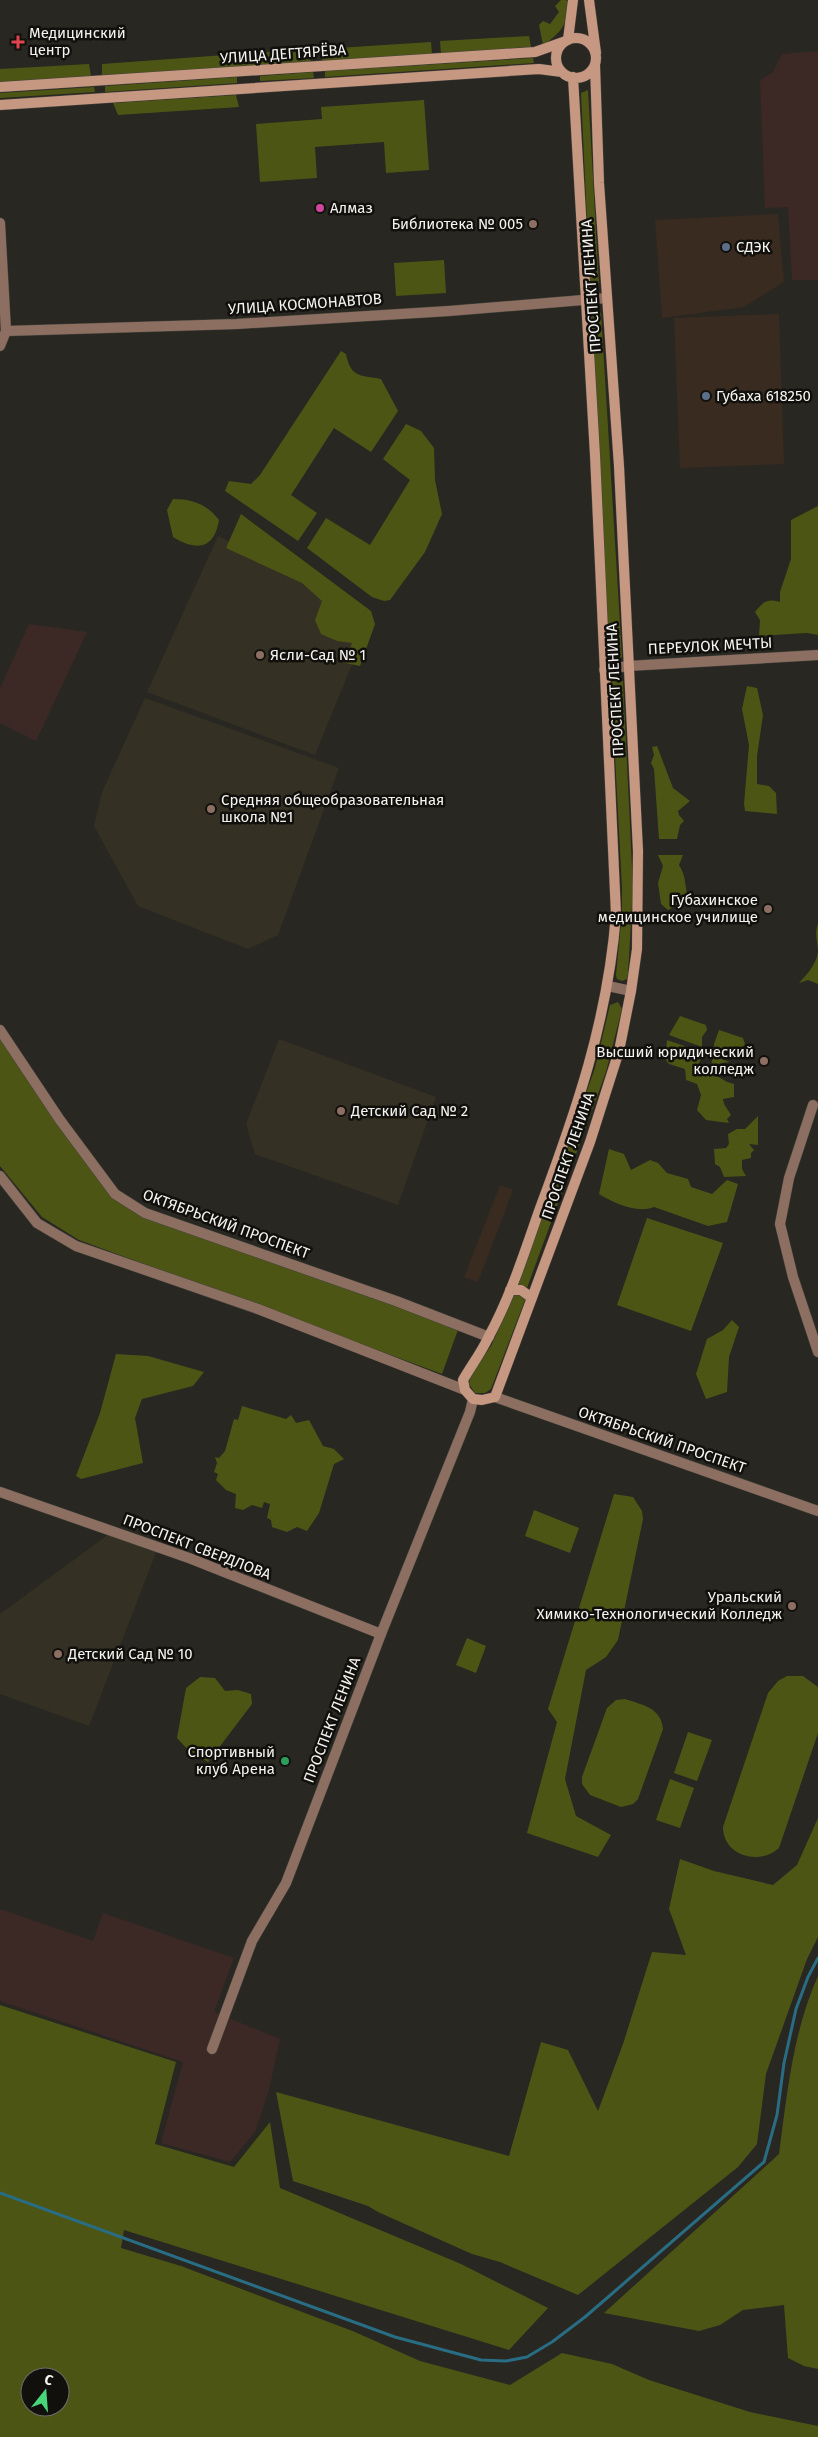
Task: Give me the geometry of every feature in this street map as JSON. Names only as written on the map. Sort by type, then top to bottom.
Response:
[{"type":"main road","points":[[567,41],[578,39],[587,42],[593,48],[595,60],[587,74],[573,77],[562,72],[557,64],[557,54],[567,41],[573,0]]},
{"type":"main road","name":"ПРОСПЕКТ ЛЕНИНА","points":[[495,1397],[590,1142],[619,1051],[631,991],[637,940],[639,875],[619,466],[607,298],[595,60],[589,0]]},
{"type":"main road","name":"УЛИЦА ДЕГТЯРЁВА","points":[[0,87],[535,52],[567,41]]},
{"type":"main road","name":"УЛИЦА ДЕГТЯРЁВА","points":[[0,105],[539,69],[562,72]]},
{"type":"main road","name":"ПРОСПЕКТ ЛЕНИНА","points":[[465,1390],[463,1380],[489,1337],[510,1290],[573,1115],[596,1044],[608,986],[616,914],[586,299],[573,77]]},
{"type":"main road","points":[[510,1290],[522,1290],[532,1298]]},
{"type":"main road","points":[[465,1390],[472,1399],[482,1400],[495,1397]]},
{"type":"street","points":[[0,223],[6,331],[0,346]]},
{"type":"street","name":"УЛИЦА КОСМОНАВТОВ","points":[[6,331],[237,324],[449,311],[607,298]]},
{"type":"street","name":"ПЕРЕУЛОК МЕЧТЫ","points":[[604,670],[628,666],[818,655]]},
{"type":"street","points":[[608,986],[631,991]]},
{"type":"street","name":"ОКТЯБРЬСКИЙ ПРОСПЕКТ","points":[[0,1030],[60,1120],[115,1194],[145,1213],[404,1304],[489,1337]]},
{"type":"street","points":[[813,1105],[789,1178],[780,1224],[792,1277],[818,1352]]},
{"type":"street","points":[[0,1176],[37,1223],[76,1246],[258,1309],[465,1390]]},
{"type":"street","name":"ОКТЯБРЬСКИЙ ПРОСПЕКТ","points":[[495,1397],[817,1508]]},
{"type":"street","name":"ПРОСПЕКТ ЛЕНИНА","points":[[212,2049],[252,1941],[286,1883],[381,1634],[470,1412],[472,1399]]},
{"type":"street","name":"ПРОСПЕКТ СВЕРДЛОВА","points":[[0,1492],[188,1558],[381,1634]]},
{"type":"shaded area","points":[[818,51],[818,280],[792,280],[788,207],[765,208],[760,80],[773,72],[782,54]]},
{"type":"shaded area","points":[[778,214],[784,282],[744,307],[662,318],[655,220]]},
{"type":"shaded area","points":[[779,314],[784,464],[680,468],[674,318]]},
{"type":"shaded area","name":"Ясли-Сад № 1","points":[[218,536],[322,585],[371,618],[315,755],[147,692]]},
{"type":"shaded area","points":[[29,624],[87,632],[36,741],[0,723],[0,688]]},
{"type":"shaded area","name":"Средняя общеобразовательная школа №1","points":[[145,698],[339,768],[278,935],[248,949],[138,906],[94,826],[102,792]]},
{"type":"shaded area","name":"Детский Сад № 2","points":[[279,1039],[436,1097],[398,1205],[255,1154],[246,1124]]},
{"type":"shaded area","points":[[500,1185],[513,1190],[478,1282],[464,1277]]},
{"type":"shaded area","name":"Детский Сад № 10","points":[[109,1534],[157,1550],[89,1726],[0,1694],[0,1614]]},
{"type":"shaded area","points":[[0,1909],[93,1941],[103,1913],[234,1958],[214,2012],[280,2039],[269,2090],[255,2132],[230,2162],[161,2143],[183,2062],[0,2001]]},
{"type":"green space","points":[[561,0],[566,0],[569,3],[565,23],[554,37],[543,45],[539,25],[543,21],[550,24],[559,12],[555,6]]},
{"type":"green space","points":[[529,36],[531,47],[441,54],[440,41]]},
{"type":"green space","points":[[431,42],[432,55],[322,61],[322,49]]},
{"type":"green space","points":[[309,49],[311,63],[102,75],[102,64]]},
{"type":"green space","points":[[533,58],[534,63],[325,77],[325,71]]},
{"type":"green space","points":[[89,64],[91,76],[0,82],[0,69]]},
{"type":"green space","points":[[313,72],[314,78],[260,81],[260,76]]},
{"type":"green space","points":[[237,77],[237,83],[105,92],[105,86]]},
{"type":"green space","points":[[94,87],[95,92],[0,98],[0,93]]},
{"type":"green space","points":[[588,90],[599,284],[595,287],[590,285],[581,93]]},
{"type":"green space","points":[[236,95],[239,107],[118,115],[113,103]]},
{"type":"green space","points":[[424,100],[429,170],[386,173],[384,142],[315,147],[317,178],[260,182],[256,124],[322,119],[321,107]]},
{"type":"green space","points":[[444,260],[446,293],[396,296],[394,263]]},
{"type":"green space","points":[[601,312],[622,657],[616,662],[612,662],[609,657],[592,313]]},
{"type":"green space","points":[[341,351],[346,354],[351,367],[358,374],[381,379],[398,411],[371,452],[334,428],[291,495],[317,513],[298,541],[225,491],[229,481],[251,484],[260,475]]},
{"type":"green space","points":[[406,424],[421,431],[434,448],[435,480],[442,514],[425,552],[390,600],[384,601],[372,597],[307,548],[326,518],[370,545],[410,480],[383,459]]},
{"type":"green space","points":[[173,499],[199,503],[219,520],[217,530],[208,542],[196,546],[181,542],[173,537],[167,510]]},
{"type":"green space","points":[[818,506],[818,635],[807,633],[759,636],[760,620],[755,612],[766,602],[772,600],[780,602],[780,592],[791,559],[791,520]]},
{"type":"green space","points":[[241,514],[371,611],[375,624],[360,666],[345,663],[352,643],[337,641],[321,634],[315,620],[322,601],[302,583],[226,548]]},
{"type":"green space","points":[[616,677],[623,681],[633,888],[628,974],[627,979],[622,981],[617,979],[616,975],[622,913],[622,887],[611,683]]},
{"type":"green space","points":[[747,686],[757,688],[763,715],[757,756],[757,784],[769,786],[776,793],[777,814],[745,811],[749,745],[742,709]]},
{"type":"green space","points":[[657,746],[673,788],[690,801],[678,811],[684,821],[680,825],[677,839],[659,839],[654,769],[651,763],[654,755],[652,747]]},
{"type":"green space","points":[[658,855],[683,855],[679,865],[689,899],[668,910],[661,904],[658,883],[663,866]]},
{"type":"green space","points":[[818,924],[818,952],[816,935]]},
{"type":"green space","points":[[818,952],[818,984],[808,980],[799,983],[813,965]]},
{"type":"green space","points":[[618,1002],[622,1009],[606,1072],[527,1288],[518,1285],[595,1068],[610,1005]]},
{"type":"green space","points":[[680,1016],[706,1025],[707,1030],[702,1037],[702,1047],[669,1035]]},
{"type":"green space","points":[[719,1030],[743,1038],[745,1044],[735,1058],[715,1051],[714,1044]]},
{"type":"green space","points":[[0,1033],[114,1197],[459,1327],[442,1374],[79,1240],[42,1217],[0,1166]]},
{"type":"green space","points":[[667,1040],[702,1052],[699,1064],[702,1067],[711,1066],[713,1056],[730,1062],[722,1063],[720,1068],[712,1073],[734,1084],[734,1097],[723,1099],[731,1115],[727,1119],[729,1123],[706,1120],[697,1110],[701,1095],[697,1084],[686,1080],[685,1069],[669,1064],[665,1059]]},
{"type":"green space","points":[[758,1116],[758,1145],[749,1144],[754,1150],[751,1153],[751,1158],[742,1160],[742,1169],[746,1176],[724,1177],[720,1167],[715,1164],[714,1149],[726,1148],[729,1144],[728,1134],[737,1129],[745,1129]]},
{"type":"green space","points":[[609,1149],[624,1154],[631,1170],[650,1160],[658,1163],[667,1173],[688,1179],[691,1187],[712,1194],[727,1180],[738,1184],[727,1222],[708,1226],[654,1207],[640,1209],[626,1206],[599,1194]]},
{"type":"green space","points":[[647,1218],[723,1243],[691,1331],[617,1305]]},
{"type":"green space","points":[[517,1294],[524,1296],[525,1300],[491,1389],[485,1393],[475,1393],[469,1384],[470,1376],[491,1346],[514,1296]]},
{"type":"green space","points":[[732,1320],[739,1327],[729,1357],[727,1392],[706,1399],[696,1374],[707,1339],[723,1330]]},
{"type":"green space","points":[[116,1354],[148,1356],[204,1372],[193,1386],[142,1399],[135,1418],[143,1463],[81,1479],[76,1476],[100,1413]]},
{"type":"green space","points":[[242,1406],[286,1419],[291,1415],[296,1423],[309,1420],[323,1446],[334,1449],[344,1459],[334,1464],[319,1513],[307,1531],[297,1527],[287,1532],[272,1527],[271,1520],[267,1518],[270,1504],[264,1502],[262,1508],[252,1505],[243,1510],[235,1508],[236,1494],[226,1490],[216,1480],[218,1474],[214,1472],[217,1463],[215,1457],[219,1458],[225,1451],[234,1419],[238,1420]]},
{"type":"green space","points":[[614,1494],[633,1497],[642,1511],[643,1519],[618,1640],[606,1657],[586,1670],[565,1779],[576,1816],[611,1835],[598,1857],[527,1833],[557,1722],[548,1709]]},
{"type":"green space","points":[[534,1510],[579,1528],[570,1553],[525,1536]]},
{"type":"green space","points":[[467,1638],[486,1646],[476,1673],[456,1665]]},
{"type":"green space","points":[[787,1676],[803,1676],[818,1687],[818,1733],[779,1848],[771,1853],[753,1857],[736,1851],[729,1845],[723,1827],[768,1693],[778,1681]]},
{"type":"green space","points":[[200,1677],[215,1678],[225,1691],[238,1690],[251,1694],[252,1704],[208,1762],[189,1751],[177,1738],[186,1688]]},
{"type":"green space","points":[[625,1699],[655,1711],[659,1716],[663,1729],[638,1799],[633,1804],[621,1807],[590,1795],[582,1784],[582,1777],[607,1708],[616,1700]]},
{"type":"green space","points":[[688,1732],[712,1740],[697,1781],[674,1773]]},
{"type":"green space","points":[[670,1779],[694,1788],[680,1828],[656,1820]]},
{"type":"green space","points":[[818,1818],[818,1937],[807,1959],[766,2074],[757,2144],[738,2167],[578,2295],[500,2262],[472,2254],[368,2206],[293,2181],[276,2092],[509,2156],[541,2042],[568,2050],[598,2111],[623,2044],[652,1952],[686,1955],[669,1909],[680,1859],[714,1871],[773,1885],[797,1865]]},
{"type":"green space","points":[[818,1976],[818,2369],[804,2366],[788,2358],[784,2305],[743,2310],[720,2325],[699,2331],[604,2313],[779,2154],[792,2063],[802,2019]]},
{"type":"green space","points":[[0,2005],[176,2062],[155,2144],[234,2167],[270,2122],[280,2188],[461,2264],[548,2308],[509,2350],[124,2230],[121,2248],[181,2266],[355,2332],[420,2361],[510,2385],[562,2353],[612,2364],[649,2380],[750,2412],[818,2426],[818,2437],[0,2437]]},
{"type":"waterway","points":[[0,2193],[395,2337],[481,2360],[506,2361],[527,2357],[552,2342],[585,2317],[764,2162],[777,2115],[784,2063],[796,2009],[808,1977],[818,1958]]},
{"type":"place","name":"Медицинский центр","points":[[18,42]]},
{"type":"place","name":"Алмаз","points":[[320,208]]},
{"type":"place","name":"Библиотека № 005","points":[[533,224]]},
{"type":"place","name":"СДЭК","points":[[726,247]]},
{"type":"place","name":"Губаха 618250","points":[[706,396]]},
{"type":"place","name":"Ясли-Сад № 1","points":[[260,655]]},
{"type":"place","name":"Средняя общеобразовательная школа №1","points":[[211,809]]},
{"type":"place","name":"Губахинское медицинское училище","points":[[768,909]]},
{"type":"place","name":"Высший юридический колледж","points":[[764,1061]]},
{"type":"place","name":"Детский Сад № 2","points":[[341,1111]]},
{"type":"place","name":"Уральский Химико-Технологический Колледж","points":[[792,1606]]},
{"type":"place","name":"Детский Сад № 10","points":[[58,1654]]},
{"type":"place","name":"Спортивный клуб Арена","points":[[285,1761]]}]
